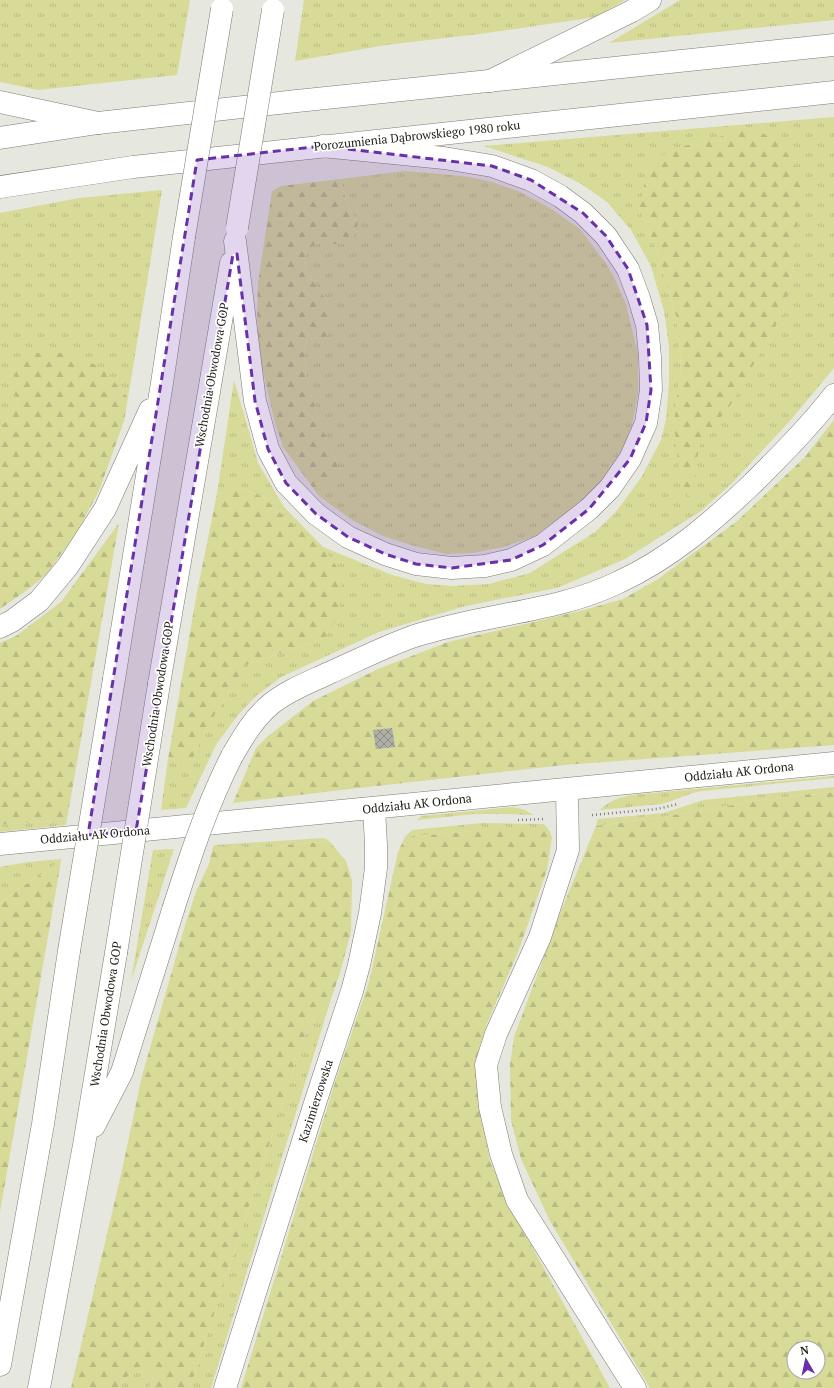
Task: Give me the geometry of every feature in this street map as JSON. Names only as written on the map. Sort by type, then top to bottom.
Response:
[{"type":"main road","points":[[490,81],[632,11],[650,0]]},
{"type":"main road","points":[[0,1365],[43,1124],[69,951],[162,383],[184,237],[223,5]]},
{"type":"main road","name":"Wschodnia Obwodowa GOP","points":[[40,1388],[84,1145],[159,684],[274,5]]},
{"type":"main road","points":[[0,138],[98,123],[834,45]]},
{"type":"main road","name":"Porozumienia Dąbrowskiego 1980 roku","points":[[0,187],[133,167],[834,92]]},
{"type":"main road","points":[[0,102],[98,123]]},
{"type":"main road","points":[[236,234],[255,401],[268,449],[286,483],[316,514],[348,537],[385,554],[416,564],[452,568],[485,566],[511,560],[543,545],[589,509],[610,488],[630,459],[646,423],[651,390],[650,357],[647,331],[641,304],[628,270],[606,236],[583,213],[560,196],[531,180],[492,166],[444,158],[322,146]]},
{"type":"main road","points":[[0,627],[12,621],[39,601],[68,566],[105,509],[162,383]]},
{"type":"main road","points":[[84,1145],[122,1072],[196,841],[222,777],[247,730],[272,703],[296,688],[409,638],[442,628],[568,601],[620,582],[649,567],[682,545],[734,501],[811,423],[834,395]]},
{"type":"main road","name":"Oddziału AK Ordona","points":[[0,844],[834,763]]},
{"type":"main road","points":[[567,789],[568,850],[540,937],[496,1034],[486,1065],[490,1107],[501,1154],[517,1200],[635,1388]]},
{"type":"main road","name":"Kazimierzowska","points":[[225,1388],[359,965],[370,913],[376,868],[374,808]]},
{"type":"highlighted area","points":[[322,146],[492,166],[531,180],[583,213],[606,236],[628,269],[647,325],[651,390],[646,423],[630,459],[589,509],[543,545],[511,560],[452,568],[416,564],[385,554],[348,537],[316,514],[286,483],[268,449],[255,401],[237,254],[233,254],[136,831],[88,835],[197,160]]},
{"type":"green space","points":[[0,0],[190,0],[177,75],[38,90],[0,82]]},
{"type":"green space","points":[[304,0],[625,0],[595,17],[487,33],[386,45],[295,61]]},
{"type":"green space","points":[[680,0],[834,0],[834,20],[609,43]]},
{"type":"green space","points":[[834,117],[834,368],[789,422],[731,484],[701,511],[625,559],[557,588],[462,607],[379,632],[281,677],[256,696],[239,714],[217,743],[186,808],[161,810],[168,759],[190,763],[209,724],[246,665],[324,638],[290,522],[263,497],[239,488],[217,494],[234,380],[258,463],[284,507],[323,547],[392,575],[426,584],[453,586],[489,584],[530,573],[595,532],[615,513],[641,478],[661,440],[666,419],[669,383],[669,347],[664,311],[651,266],[631,230],[607,202],[583,185],[548,167],[484,146]],"holes":[[[639,208],[794,265],[783,312],[732,402],[699,446],[692,499],[674,423],[681,366],[677,319],[658,253]]]},
{"type":"green space","points":[[753,128],[779,142],[801,174],[794,265],[783,312],[732,403],[699,446],[693,499],[682,490],[680,483],[674,423],[681,366],[677,319],[658,253],[639,208],[649,163],[673,149]]},
{"type":"green space","points":[[405,171],[470,177],[492,182],[518,191],[550,208],[580,229],[605,262],[614,277],[626,304],[638,354],[638,394],[632,425],[624,448],[615,464],[586,499],[535,536],[504,547],[473,553],[446,554],[414,546],[383,536],[352,520],[319,496],[340,472],[317,415],[306,376],[304,348],[307,339],[323,338],[335,315],[321,292],[308,275],[304,261],[307,249],[317,243],[345,244],[358,223],[347,204],[340,179]]},
{"type":"green space","points":[[340,179],[347,204],[358,223],[355,235],[345,244],[317,244],[307,249],[304,261],[308,275],[321,292],[335,315],[329,334],[323,338],[307,339],[304,348],[306,376],[317,415],[340,472],[319,496],[283,447],[275,423],[260,359],[257,317],[258,283],[272,191],[281,186]]},
{"type":"green space","points":[[162,190],[128,398],[107,373],[12,385],[18,404],[0,427],[0,213],[79,198]]},
{"type":"green space","points":[[34,353],[65,353],[94,364],[107,373],[128,398],[124,421],[99,491],[77,532],[46,575],[0,609],[0,427],[18,404],[12,385],[16,371]]},
{"type":"green space","points":[[834,420],[834,745],[564,765],[233,803],[256,748],[267,737],[313,701],[378,669],[448,642],[584,610],[623,599],[658,579],[736,522],[804,458]]},
{"type":"green space","points":[[239,488],[263,497],[290,522],[323,547],[342,574],[339,616],[324,638],[246,665],[209,724],[190,764],[168,759],[197,592],[217,494]]},
{"type":"green space","points":[[119,523],[67,819],[0,825],[0,643],[16,636],[61,602]]},
{"type":"green space","points":[[834,776],[834,778],[702,791],[661,804],[600,810],[615,800],[632,795]]},
{"type":"green space","points":[[834,787],[834,792],[762,800],[662,817],[596,826],[598,819],[664,813],[703,800]]},
{"type":"green space","points":[[834,792],[834,1388],[650,1388],[550,1221],[521,1159],[511,1120],[510,1065],[514,1037],[561,911],[596,826],[662,817],[762,800]]},
{"type":"green space","points":[[513,807],[525,810],[533,815],[474,814],[417,820],[421,816]]},
{"type":"green space","points":[[67,819],[66,825],[0,832],[0,825]]},
{"type":"green space","points":[[482,823],[544,824],[549,830],[486,830],[405,837],[412,830]]},
{"type":"green space","points":[[486,830],[549,830],[552,837],[547,870],[518,952],[486,1026],[478,1073],[482,1119],[490,1161],[509,1205],[610,1388],[241,1388],[336,1079],[369,982],[398,852],[405,837]]},
{"type":"green space","points":[[324,838],[329,841],[267,847],[213,847],[214,845]]},
{"type":"green space","points":[[329,841],[346,861],[352,880],[351,932],[331,999],[307,1028],[190,1388],[149,1388],[154,1375],[146,1369],[124,1378],[121,1388],[71,1388],[122,1170],[142,1076],[186,922],[197,889],[209,864],[213,847],[267,847]]},
{"type":"green space","points":[[174,849],[131,981],[153,850]]},
{"type":"green space","points":[[61,859],[61,861],[22,887],[0,904],[0,867],[28,862]]},
{"type":"green space","points":[[61,861],[0,1212],[0,904],[22,887]]},
{"type":"green space","points":[[331,999],[211,1388],[190,1388],[307,1028]]},
{"type":"green space","points":[[146,1369],[154,1375],[149,1388],[121,1388],[124,1378]]},
{"type":"building","points":[[392,728],[395,747],[376,749],[373,730]]}]
